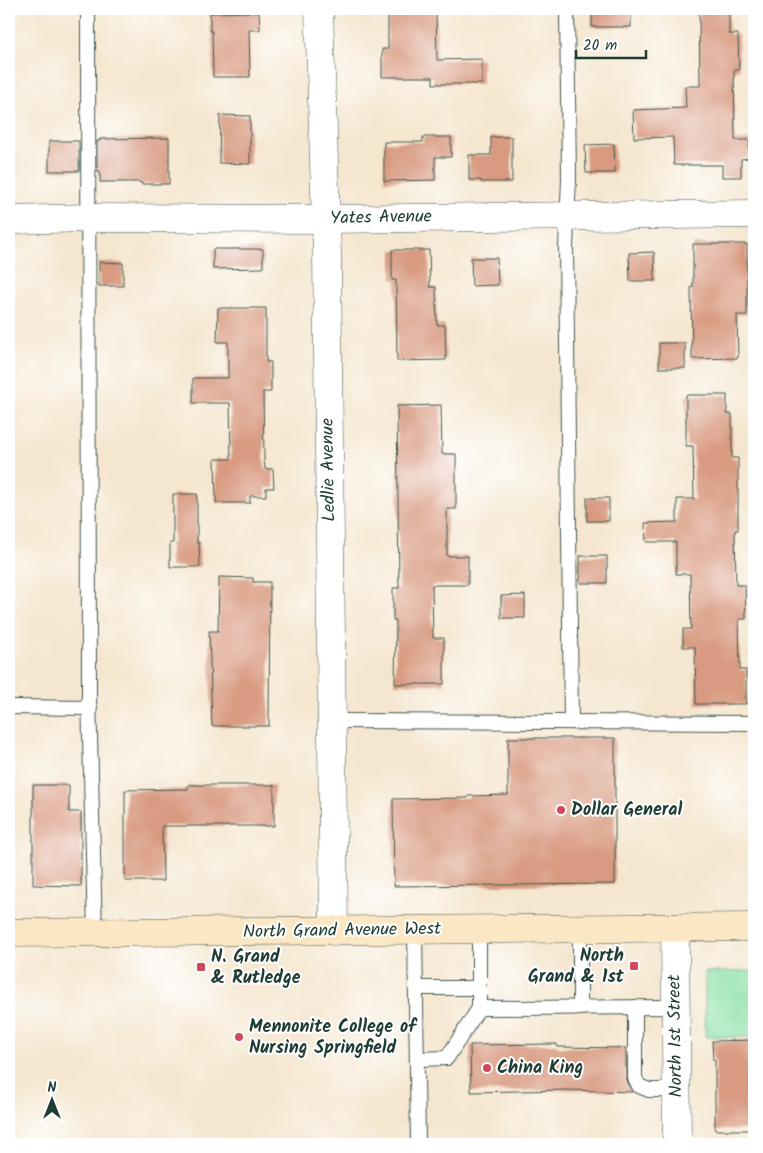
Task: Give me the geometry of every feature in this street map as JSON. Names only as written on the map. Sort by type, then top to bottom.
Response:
[{"type":"main road","name":"North Grand Avenue West","points":[[9,933],[754,927]]},
{"type":"street","name":"Ledlie Avenue","points":[[319,9],[326,219],[334,931]]},
{"type":"street","name":"Yates Avenue","points":[[9,220],[89,218],[326,219],[754,214]]},
{"type":"street","name":"North 1st Street","points":[[675,928],[677,1144]]},
{"type":"lane","points":[[88,9],[90,708],[95,933]]},
{"type":"lane","points":[[567,9],[568,215],[566,247],[571,722]]},
{"type":"lane","points":[[9,707],[90,708]]},
{"type":"lane","points":[[332,721],[754,723]]},
{"type":"lane","points":[[580,929],[580,1008]]},
{"type":"lane","points":[[415,930],[418,1144]]},
{"type":"lane","points":[[417,1059],[447,1058],[479,1008],[479,930]]},
{"type":"lane","points":[[416,988],[479,988]]},
{"type":"lane","points":[[635,1007],[635,1078],[639,1086],[649,1090],[676,1090]]},
{"type":"lane","points":[[479,1008],[675,1007]]},
{"type":"green space","points":[[754,971],[754,1037],[705,1037],[705,972]]},
{"type":"building","points":[[388,9],[436,9],[437,60],[482,59],[482,84],[433,84],[433,77],[382,77],[382,49],[388,49]]},
{"type":"building","points":[[592,9],[631,9],[631,27],[592,27]]},
{"type":"building","points":[[699,9],[729,9],[729,34],[738,34],[739,70],[734,70],[735,140],[749,140],[749,158],[741,159],[741,177],[722,177],[722,165],[674,165],[673,137],[634,138],[633,110],[686,108],[685,86],[700,86]]},
{"type":"building","points":[[259,12],[260,30],[249,30],[250,77],[213,77],[210,13]]},
{"type":"building","points":[[220,115],[250,116],[250,164],[219,163]]},
{"type":"building","points":[[423,137],[451,137],[451,157],[435,157],[435,180],[384,181],[384,142],[423,142]]},
{"type":"building","points":[[491,137],[512,137],[512,182],[469,180],[469,155],[491,155]]},
{"type":"building","points":[[169,138],[169,184],[100,182],[100,171],[97,171],[97,141],[100,141],[100,139]]},
{"type":"building","points":[[49,141],[79,141],[79,171],[49,171]]},
{"type":"building","points":[[614,144],[615,173],[586,173],[585,145]]},
{"type":"building","points":[[693,244],[747,244],[747,315],[737,315],[738,358],[692,359],[691,287],[693,287]]},
{"type":"building","points":[[213,249],[263,249],[263,268],[213,269]]},
{"type":"building","points":[[392,250],[429,250],[430,287],[436,287],[437,325],[445,325],[446,360],[397,361],[396,280],[392,280]]},
{"type":"building","points":[[654,252],[655,281],[630,281],[629,253]]},
{"type":"building","points":[[471,258],[497,258],[498,285],[472,286]]},
{"type":"building","points":[[99,262],[123,263],[123,286],[99,286]]},
{"type":"building","points":[[218,308],[266,308],[266,362],[271,362],[271,392],[263,392],[264,459],[265,469],[273,469],[274,488],[266,488],[266,496],[250,496],[250,503],[216,503],[215,459],[231,459],[230,403],[193,403],[193,378],[228,378],[228,342],[217,342]]},
{"type":"building","points":[[659,343],[685,343],[685,368],[659,368]]},
{"type":"building","points":[[686,395],[727,395],[727,414],[732,414],[732,458],[738,458],[738,530],[735,530],[736,585],[745,585],[746,619],[739,619],[740,670],[746,670],[746,704],[696,704],[695,647],[683,647],[683,629],[691,629],[690,574],[676,574],[676,542],[646,542],[645,523],[677,522],[677,499],[694,499],[693,446],[686,446]]},
{"type":"building","points":[[441,405],[442,454],[456,454],[456,509],[447,509],[447,556],[468,556],[468,585],[432,585],[433,638],[444,638],[444,684],[395,684],[396,620],[393,620],[393,588],[399,588],[397,406]]},
{"type":"building","points":[[173,494],[197,494],[197,543],[199,542],[200,567],[170,567],[170,543],[173,543]]},
{"type":"building","points":[[587,498],[609,498],[609,521],[587,521]]},
{"type":"building","points":[[580,556],[607,556],[607,583],[580,583]]},
{"type":"building","points":[[219,577],[253,578],[253,582],[270,582],[269,726],[212,726],[209,631],[218,631]]},
{"type":"building","points":[[525,595],[525,618],[501,618],[501,596]]},
{"type":"building","points":[[508,738],[615,738],[615,884],[394,886],[393,799],[468,798],[468,796],[508,795]]},
{"type":"building","points":[[33,785],[69,785],[69,812],[81,812],[81,886],[33,885]]},
{"type":"building","points":[[188,785],[274,785],[274,826],[162,826],[163,881],[125,881],[125,790],[188,789]]},
{"type":"building","points":[[754,1040],[754,1130],[715,1130],[715,1060],[713,1060],[712,1041]]},
{"type":"building","points":[[557,1044],[557,1047],[626,1048],[626,1078],[632,1092],[567,1090],[471,1092],[470,1045]]},
{"type":"place","name":"Dollar General","points":[[561,810]]},
{"type":"place","name":"North Grand & 1st","points":[[634,966]]},
{"type":"place","name":"N. Grand & Rutledge","points":[[201,967]]},
{"type":"place","name":"Mennonite College of Nursing Springfield","points":[[239,1037]]},
{"type":"place","name":"China King","points":[[487,1068]]}]
